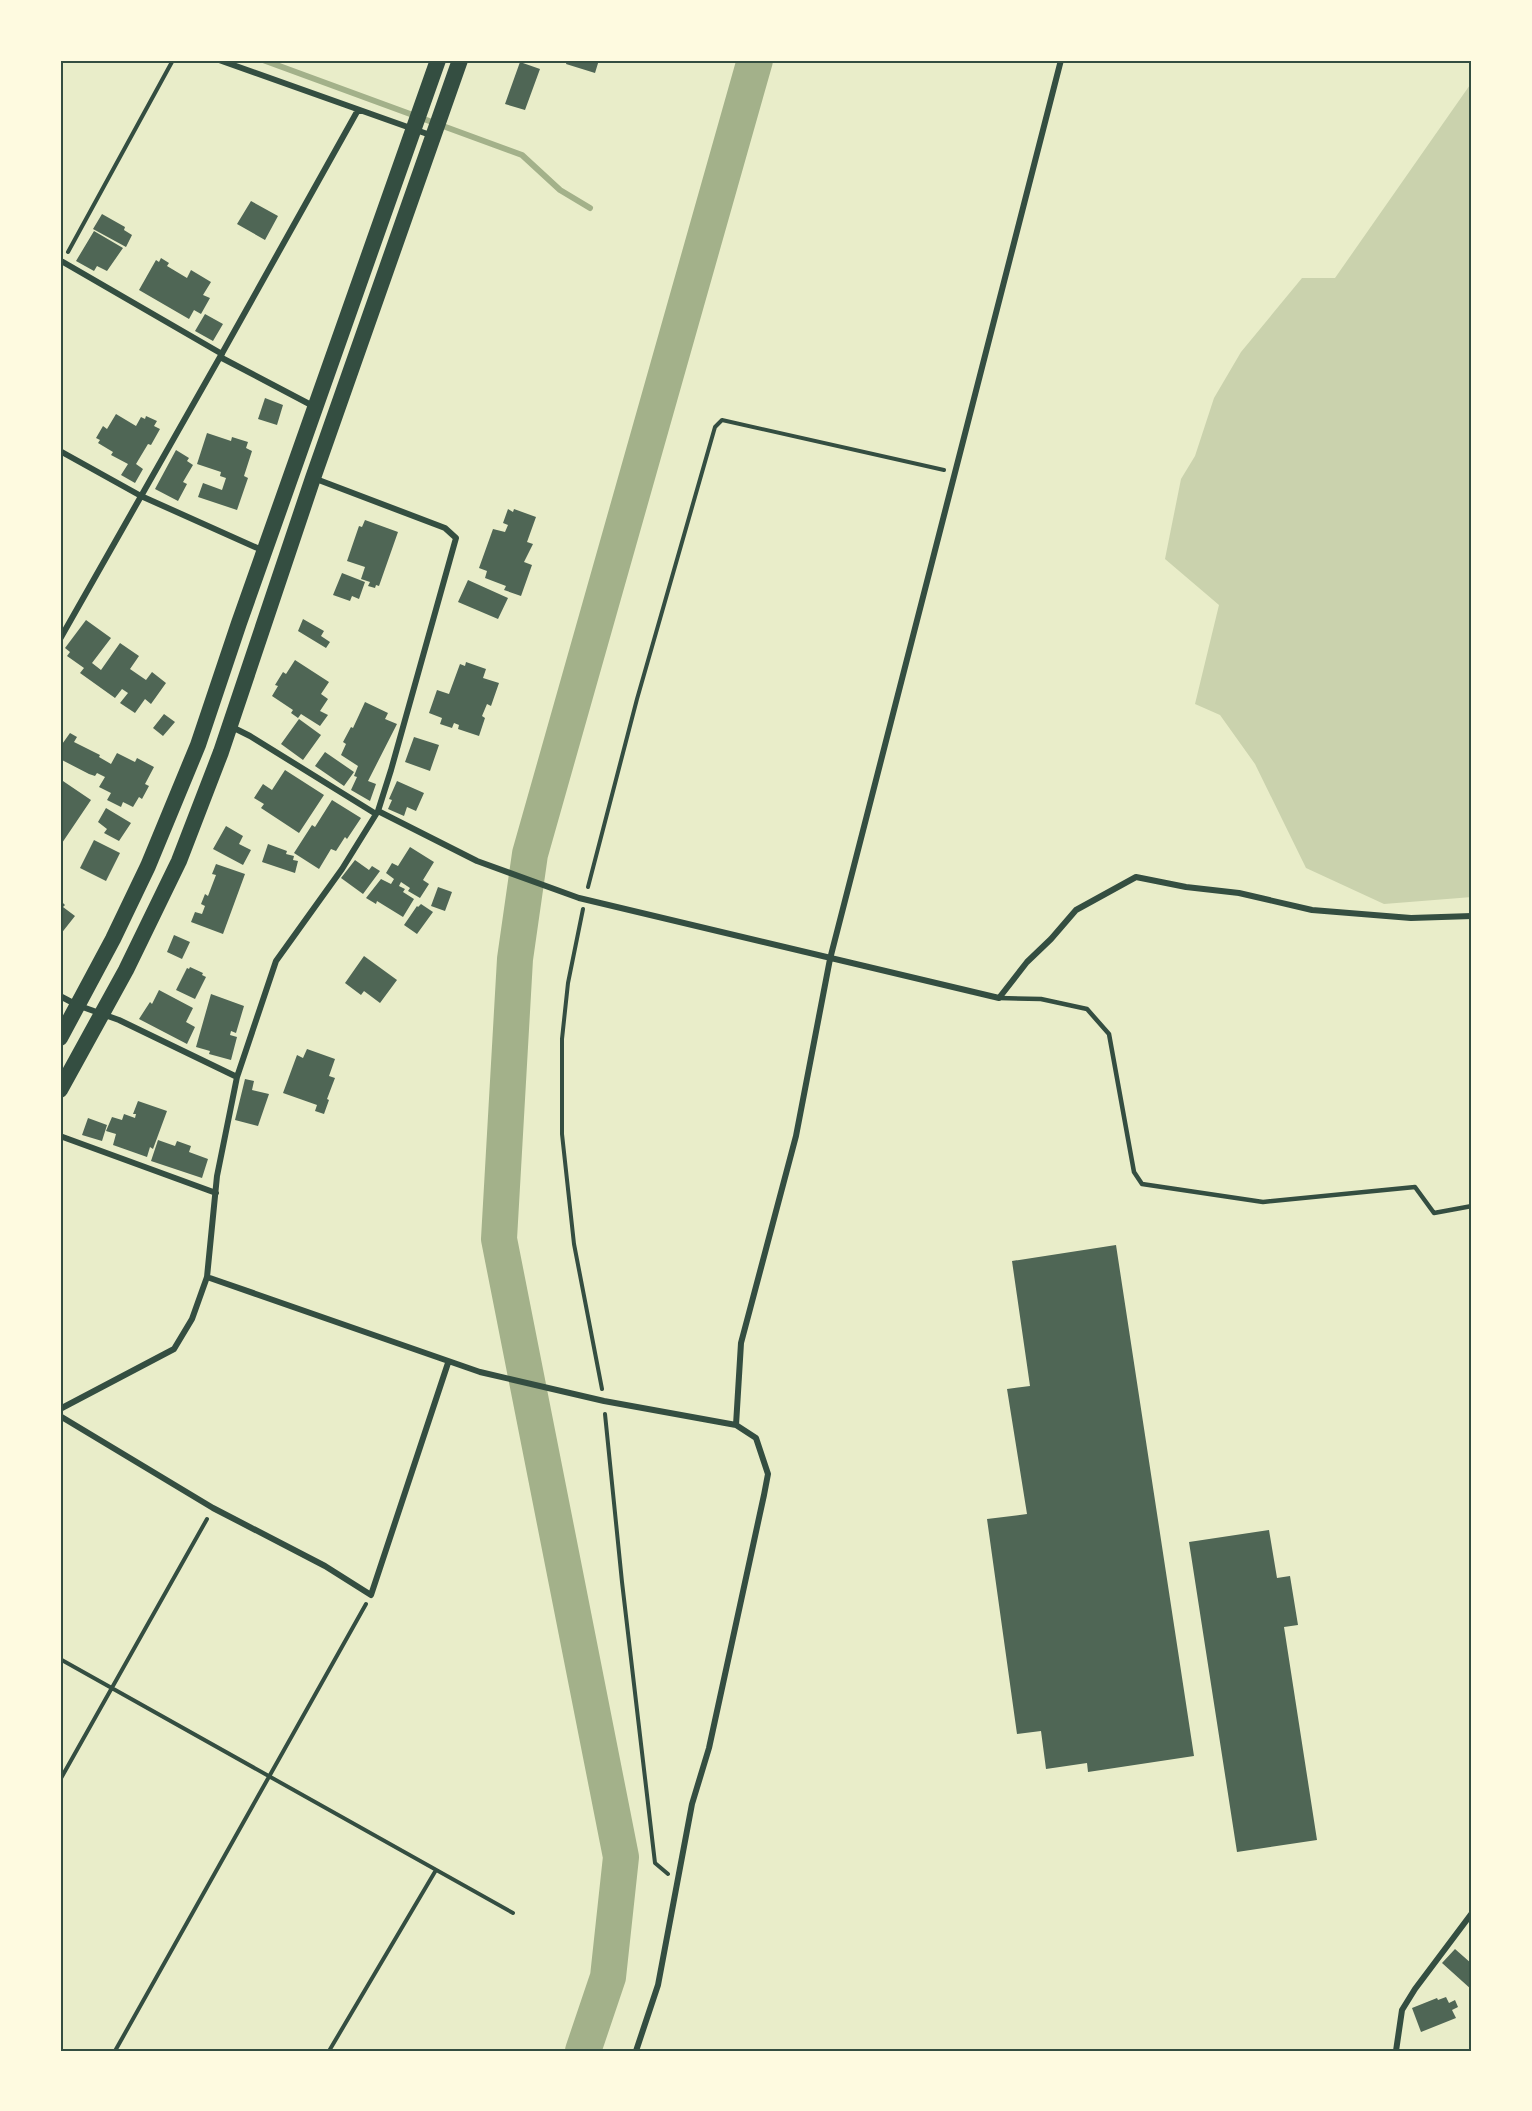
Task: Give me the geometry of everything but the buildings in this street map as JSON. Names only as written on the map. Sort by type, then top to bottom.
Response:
[{"type":"highway","points":[[60,1038],[113,939],[148,866],[198,746],[438,60]]},
{"type":"highway","points":[[60,1090],[100,1013],[126,970],[179,861],[230,726],[313,478],[460,60]]},
{"type":"street","points":[[219,60],[433,136]]},
{"type":"street","points":[[736,1425],[741,1342],[796,1136],[830,959],[1061,60]]},
{"type":"street","points":[[60,639],[358,110]]},
{"type":"street","points":[[63,262],[221,356],[316,408]]},
{"type":"street","points":[[60,451],[141,496],[265,551]]},
{"type":"street","points":[[60,1409],[174,1348],[192,1319],[207,1277],[217,1176],[237,1077],[276,961],[342,869],[377,813],[456,538],[445,528],[313,478]]},
{"type":"street","points":[[230,726],[377,813],[477,861],[582,899],[999,998],[1027,962],[1076,910],[1136,877],[1186,887],[1239,893],[1312,910],[1411,918],[1472,916]]},
{"type":"street","points":[[60,996],[77,1005],[119,1020],[237,1077]]},
{"type":"street","points":[[60,1136],[216,1193]]},
{"type":"street","points":[[207,1277],[480,1372],[604,1401],[736,1425],[756,1438],[768,1474],[712,1736],[692,1803],[658,1985],[636,2051]]},
{"type":"street","points":[[60,1416],[213,1508],[325,1566],[371,1595],[448,1362]]},
{"type":"street","points":[[1396,2051],[1402,2010],[1472,1912]]},
{"type":"lane","points":[[999,998],[1041,999],[1087,1009],[1109,1034],[1134,1172],[1142,1184],[1263,1202],[1415,1187],[1434,1214],[1472,1206]]},
{"type":"path","points":[[63,262],[173,60]]},
{"type":"path","points":[[677,1877],[664,1872],[655,1863],[622,1582],[604,1401],[574,1244],[562,1134],[562,1039],[568,983],[582,899],[715,426],[722,420],[955,472]]},
{"type":"path","points":[[60,1780],[213,1508]]},
{"type":"path","points":[[115,2051],[371,1595]]},
{"type":"path","points":[[60,1659],[513,1913]]},
{"type":"path","points":[[329,2051],[436,1870]]},
{"type":"green space","points":[[1472,82],[1472,897],[1384,904],[1306,868],[1255,764],[1220,715],[1195,704],[1219,605],[1165,559],[1181,479],[1195,456],[1214,398],[1241,352],[1302,278],[1335,278]]},
{"type":"waterway","points":[[263,60],[522,155],[560,190],[590,208]]},
{"type":"waterway","points":[[583,2051],[608,1977],[621,1857],[499,1239],[515,959],[530,854],[755,60]]}]
